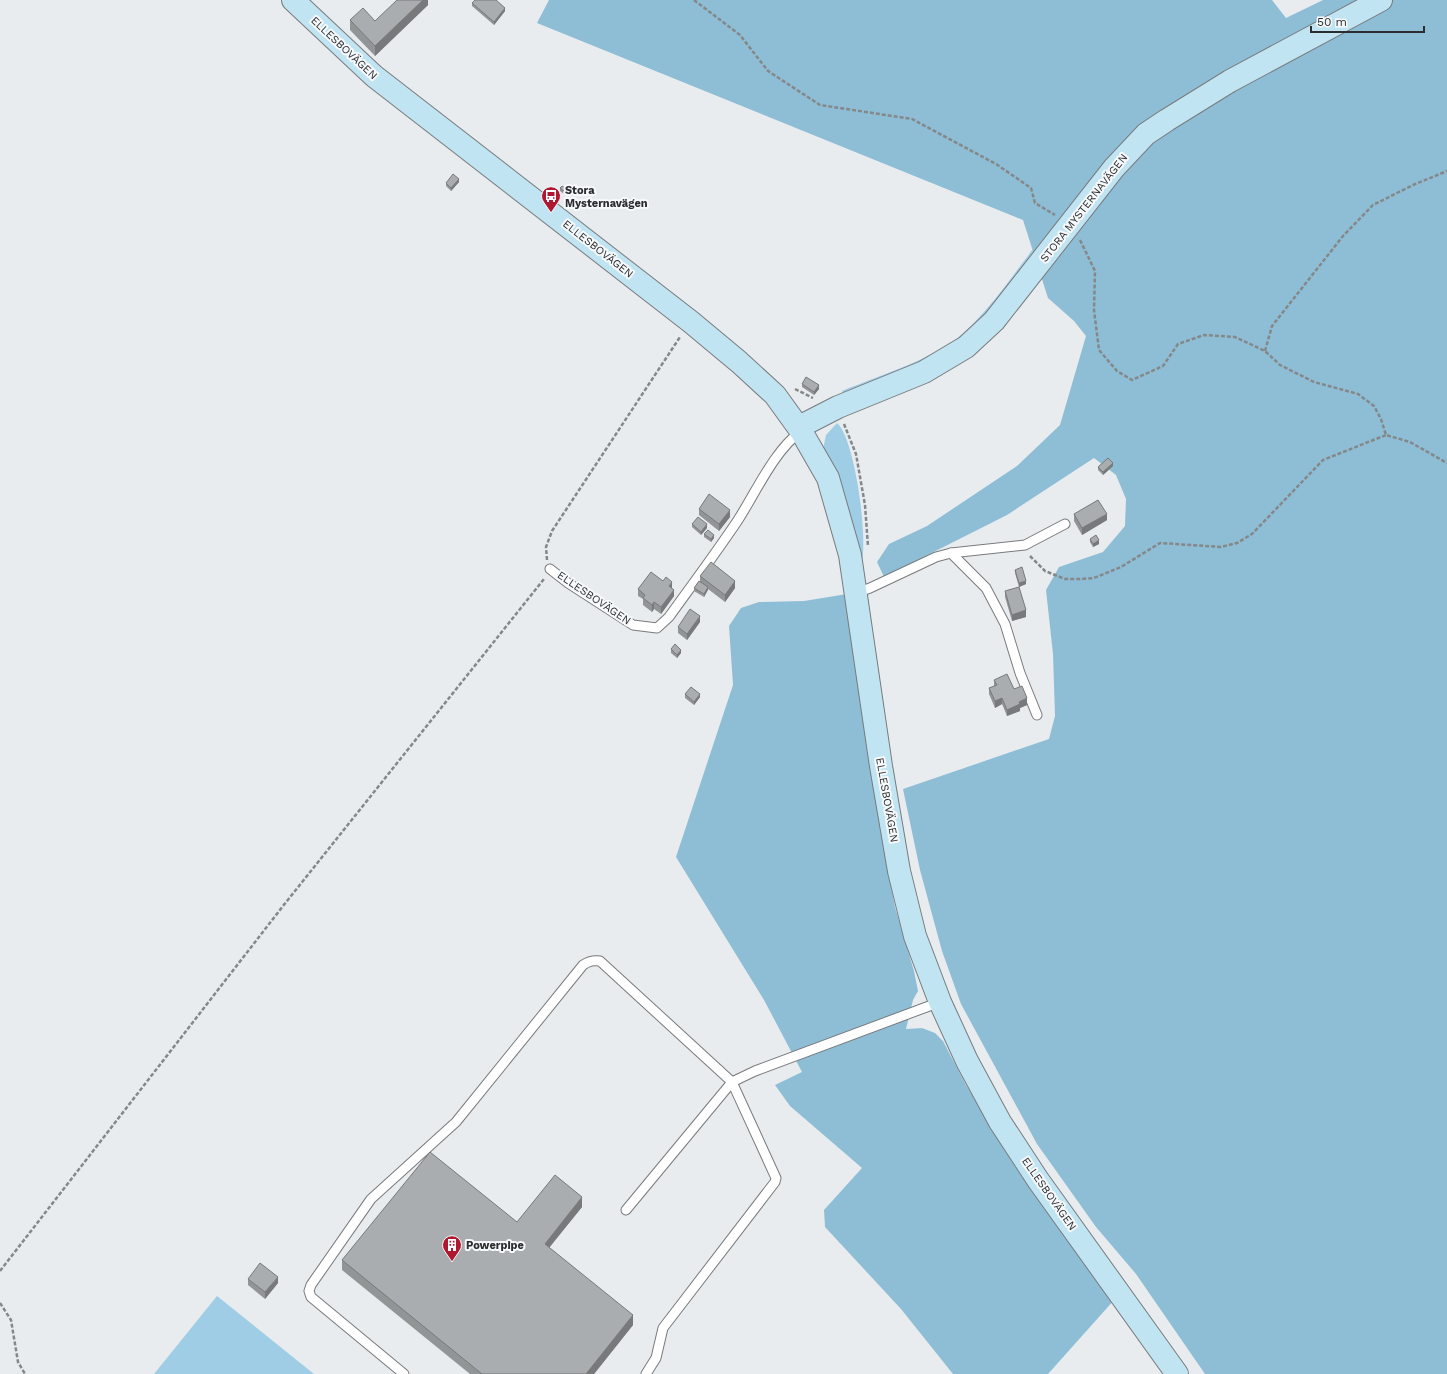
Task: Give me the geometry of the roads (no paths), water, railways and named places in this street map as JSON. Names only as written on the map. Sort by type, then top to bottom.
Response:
[{"type":"main road","name":"ELLESBOVÄGEN","points":[[293,0],[374,76],[691,322],[739,362],[775,395],[800,429],[828,478],[850,555],[899,871],[916,936],[940,1002],[967,1061],[1000,1122],[1038,1180],[1176,1374]]},
{"type":"main road","name":"STORA MYSTERNAVÄGEN","points":[[800,429],[838,407],[924,372],[966,347],[994,321],[1059,218],[1114,168],[1136,143],[1156,127],[1230,82],[1381,0]]},
{"type":"lane","name":"ELLESBOVÄGEN","points":[[550,569],[568,583],[633,625],[657,628],[669,617],[737,520],[782,450],[800,429]]},
{"type":"lane","points":[[856,593],[870,588],[924,562],[951,553],[1022,546],[1041,538],[1065,524]]},
{"type":"lane","points":[[951,553],[986,588],[1005,624],[1020,673],[1037,715]]},
{"type":"lane","points":[[404,1374],[311,1297],[309,1291],[311,1285],[371,1199],[456,1122],[583,966],[589,961],[600,961],[732,1082],[775,1173],[775,1182],[663,1328],[656,1358],[646,1374]]},
{"type":"lane","points":[[626,1210],[732,1082],[940,1002]]},
{"type":"place","name":"Stora Mysternavägen","points":[[551,213]]},
{"type":"place","name":"Powerpipe","points":[[452,1262]]}]
